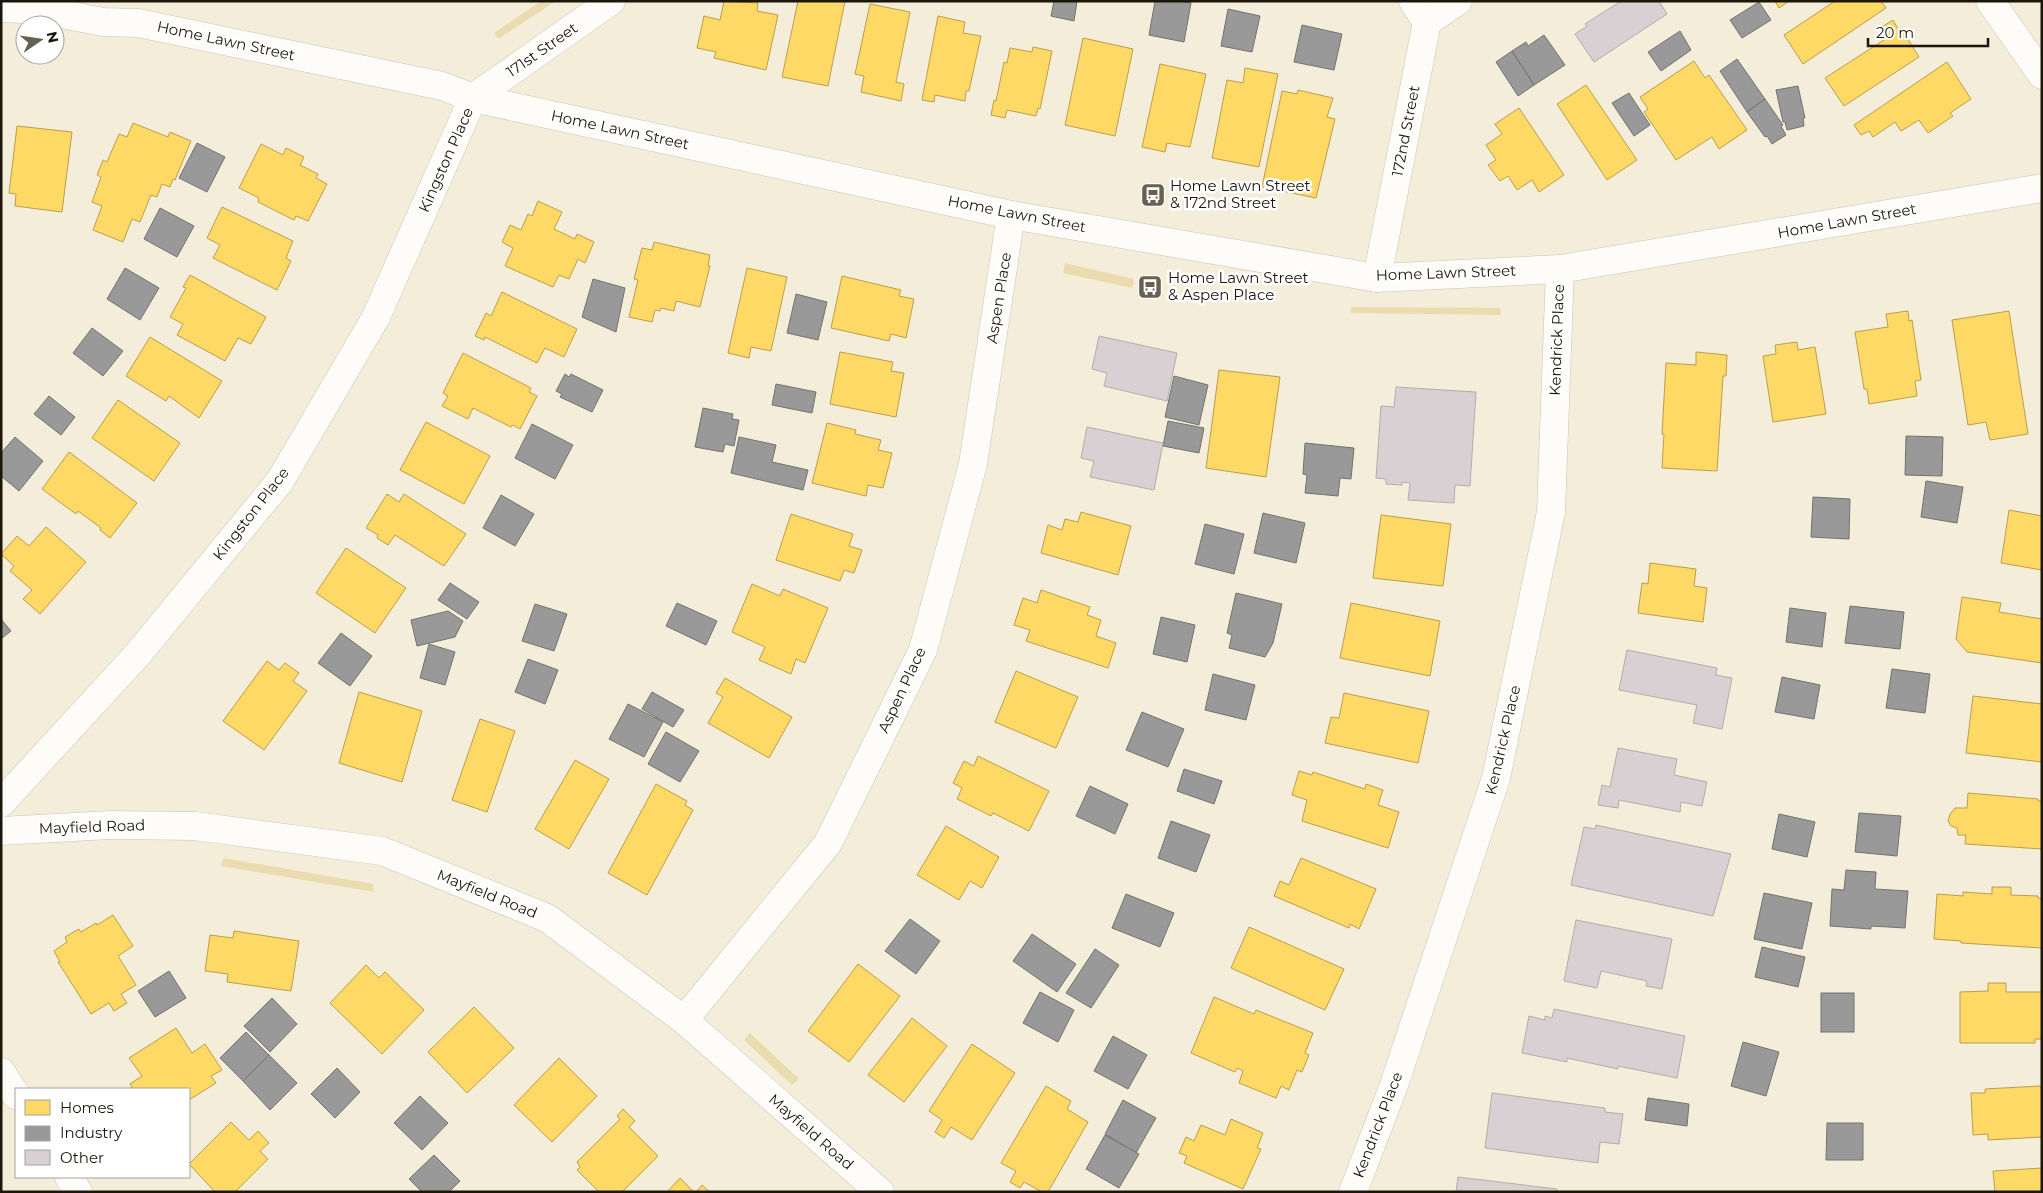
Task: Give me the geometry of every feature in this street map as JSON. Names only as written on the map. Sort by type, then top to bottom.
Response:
[{"type":"street","name":"171st Street","points":[[473,98],[611,1]]},
{"type":"street","name":"172nd Street","points":[[1378,278],[1420,11],[1458,1]]},
{"type":"street","points":[[1990,1],[2042,75]]},
{"type":"street","name":"Home Lawn Street","points":[[1,8],[96,11],[138,23],[442,86],[473,98],[1012,215],[1378,278],[1560,268],[2042,188]]},
{"type":"street","name":"Kingston Place","points":[[1,803],[138,654],[280,481],[376,317],[473,98]]},
{"type":"street","name":"Aspen Place","points":[[684,1020],[828,843],[923,650],[973,464],[1012,215]]},
{"type":"street","name":"Kendrick Place","points":[[1353,1192],[1394,1085],[1496,778],[1551,512],[1560,268]]},
{"type":"street","name":"Mayfield Road","points":[[1,831],[110,825],[195,826],[382,851],[547,918],[684,1020],[880,1192]]},
{"type":"street","points":[[1,1072],[15,1093]]},
{"type":"street","points":[[70,1178],[78,1192]]},
{"type":"shaded area","points":[[541,1],[556,1],[498,39],[494,33]]},
{"type":"shaded area","points":[[1065,263],[1134,279],[1132,288],[1063,273]]},
{"type":"shaded area","points":[[1351,307],[1500,308],[1501,315],[1351,313]]},
{"type":"shaded area","points":[[223,858],[373,884],[374,892],[221,866]]},
{"type":"shaded area","points":[[750,1033],[799,1079],[792,1085],[744,1040]]},
{"type":"building: Homes","points":[[724,1],[758,3],[757,11],[778,15],[766,70],[714,58],[716,52],[697,48],[704,16],[720,20]]},
{"type":"building: Homes","points":[[798,1],[845,1],[828,86],[782,77]]},
{"type":"building: Homes","points":[[1775,1],[1789,1],[1779,8]]},
{"type":"building: Homes","points":[[1835,1],[1881,1],[1886,8],[1803,64],[1784,35]]},
{"type":"building: Homes","points":[[870,4],[910,12],[896,82],[904,84],[901,101],[861,92],[864,76],[855,74]]},
{"type":"building: Homes","points":[[938,16],[965,22],[963,33],[981,36],[965,101],[935,95],[934,102],[922,100]]},
{"type":"building: Homes","points":[[1893,20],[1898,29],[1901,28],[1919,57],[1844,106],[1825,78],[1887,38],[1880,28]]},
{"type":"building: Homes","points":[[1083,38],[1133,49],[1115,136],[1065,125]]},
{"type":"building: Homes","points":[[1033,47],[1052,51],[1040,109],[1038,108],[1036,116],[1007,110],[1005,118],[991,115],[994,100],[996,101],[1004,62],[1007,63],[1010,48],[1032,52]]},
{"type":"building: Homes","points":[[1694,61],[1705,78],[1709,75],[1747,130],[1719,149],[1712,137],[1676,160],[1644,112],[1648,109],[1640,97]]},
{"type":"building: Homes","points":[[1947,62],[1971,99],[1950,113],[1953,116],[1928,133],[1919,120],[1901,131],[1895,122],[1873,137],[1869,131],[1861,135],[1854,125]]},
{"type":"building: Homes","points":[[1160,64],[1206,74],[1190,147],[1167,143],[1165,152],[1142,147]]},
{"type":"building: Homes","points":[[1245,68],[1278,74],[1259,167],[1212,158],[1227,80],[1243,83]]},
{"type":"building: Homes","points":[[1586,85],[1637,160],[1607,180],[1557,104]]},
{"type":"building: Homes","points":[[1298,90],[1333,98],[1327,117],[1335,119],[1316,198],[1262,187],[1282,91],[1297,94]]},
{"type":"building: Homes","points":[[1519,108],[1564,175],[1539,192],[1532,180],[1517,190],[1508,176],[1500,181],[1488,165],[1496,160],[1486,145],[1502,134],[1495,124]]},
{"type":"building: Homes","points":[[133,123],[168,137],[170,132],[191,141],[175,180],[173,179],[170,187],[162,184],[157,197],[151,195],[140,222],[132,219],[123,242],[93,230],[102,206],[92,202],[101,177],[97,175],[103,160],[107,162],[119,134],[127,137]]},
{"type":"building: Homes","points":[[17,126],[72,132],[62,212],[15,206],[16,194],[9,193]]},
{"type":"building: Homes","points":[[261,144],[283,155],[286,148],[304,157],[300,165],[318,174],[316,178],[327,184],[308,221],[296,216],[294,220],[258,202],[259,198],[239,188]]},
{"type":"building: Homes","points":[[538,201],[562,212],[554,229],[575,239],[577,234],[594,242],[585,263],[578,259],[569,279],[559,275],[553,287],[505,266],[513,248],[502,242],[510,225],[521,230],[528,214],[532,216]]},
{"type":"building: Homes","points":[[222,207],[293,241],[286,258],[291,261],[277,290],[213,258],[220,245],[207,238]]},
{"type":"building: Homes","points":[[654,242],[710,255],[708,266],[710,266],[700,307],[676,301],[674,311],[661,308],[660,311],[655,310],[652,322],[629,317],[638,280],[634,279],[642,248],[652,250]]},
{"type":"building: Homes","points":[[747,268],[787,277],[771,351],[751,347],[749,358],[728,353]]},
{"type":"building: Homes","points":[[190,275],[266,317],[251,344],[238,338],[225,361],[177,335],[183,324],[170,317],[186,288],[183,287]]},
{"type":"building: Homes","points":[[842,276],[901,290],[899,296],[914,299],[906,338],[891,334],[889,341],[831,328]]},
{"type":"building: Homes","points":[[502,292],[577,329],[564,357],[545,348],[537,363],[485,337],[484,340],[475,336],[486,313],[491,316]]},
{"type":"building: Homes","points":[[1908,311],[1909,321],[1912,320],[1921,380],[1915,381],[1917,396],[1869,404],[1867,389],[1864,389],[1855,332],[1888,327],[1886,314]]},
{"type":"building: Homes","points":[[2009,311],[2028,434],[1990,440],[1986,422],[1968,425],[1952,320]]},
{"type":"building: Homes","points":[[150,337],[222,381],[199,418],[169,396],[166,401],[126,376]]},
{"type":"building: Homes","points":[[1797,342],[1798,350],[1815,347],[1826,414],[1773,422],[1763,356],[1776,354],[1775,345]]},
{"type":"building: Homes","points":[[840,352],[893,362],[891,371],[904,373],[896,417],[830,404]]},
{"type":"building: Homes","points":[[1696,352],[1727,355],[1726,376],[1723,376],[1717,471],[1662,468],[1666,363],[1696,365]]},
{"type":"building: Homes","points":[[463,353],[531,388],[529,392],[537,396],[520,429],[513,425],[511,427],[473,408],[468,419],[442,406],[448,396],[443,393]]},
{"type":"building: Homes","points":[[1219,370],[1280,377],[1266,477],[1206,468]]},
{"type":"building: Homes","points":[[118,400],[180,443],[154,481],[92,438]]},
{"type":"building: Homes","points":[[426,422],[490,456],[464,504],[400,470]]},
{"type":"building: Homes","points":[[827,423],[856,430],[855,434],[881,440],[878,450],[892,453],[883,488],[868,485],[866,496],[812,483]]},
{"type":"building: Homes","points":[[69,452],[137,503],[110,538],[100,530],[101,528],[78,511],[76,514],[42,489]]},
{"type":"building: Homes","points":[[387,494],[399,502],[404,494],[466,534],[444,566],[395,535],[388,545],[377,538],[378,535],[366,528]]},
{"type":"building: Homes","points":[[2009,510],[2042,516],[2042,570],[2001,563]]},
{"type":"building: Homes","points":[[1081,512],[1131,526],[1118,575],[1041,553],[1048,525],[1062,530],[1065,519],[1078,522]]},
{"type":"building: Homes","points":[[791,514],[853,534],[849,546],[862,550],[854,573],[844,570],[840,581],[776,560]]},
{"type":"building: Homes","points":[[1381,515],[1451,524],[1443,586],[1373,578]]},
{"type":"building: Homes","points":[[46,527],[86,562],[40,614],[23,599],[32,590],[10,571],[14,566],[1,554],[17,536],[29,546]]},
{"type":"building: Homes","points":[[346,548],[406,588],[375,633],[316,593]]},
{"type":"building: Homes","points":[[1650,563],[1696,569],[1694,586],[1707,588],[1703,622],[1638,613],[1642,583],[1648,584]]},
{"type":"building: Homes","points":[[752,584],[780,596],[783,589],[828,608],[805,663],[796,659],[791,674],[759,660],[765,647],[732,632]]},
{"type":"building: Homes","points":[[1041,590],[1090,607],[1087,615],[1101,620],[1096,636],[1116,643],[1108,668],[1026,641],[1030,630],[1014,625],[1023,598],[1037,603]]},
{"type":"building: Homes","points":[[1962,597],[2001,603],[1999,612],[2042,619],[2042,663],[1967,652],[1956,639]]},
{"type":"building: Homes","points":[[1351,603],[1440,621],[1430,676],[1340,658]]},
{"type":"building: Homes","points":[[267,661],[279,670],[285,663],[299,673],[293,681],[307,691],[264,750],[223,721]]},
{"type":"building: Homes","points":[[1016,671],[1078,697],[1056,748],[995,722]]},
{"type":"building: Homes","points":[[725,678],[792,717],[769,758],[708,723],[723,697],[716,693]]},
{"type":"building: Homes","points":[[359,692],[422,711],[402,782],[339,763]]},
{"type":"building: Homes","points":[[1344,693],[1429,711],[1418,763],[1325,743],[1331,717],[1339,718]]},
{"type":"building: Homes","points":[[1973,696],[2042,704],[2042,762],[1966,753]]},
{"type":"building: Homes","points":[[480,719],[515,731],[487,812],[452,800]]},
{"type":"building: Homes","points":[[978,756],[1049,791],[1029,831],[993,813],[991,816],[957,799],[962,788],[953,783],[964,761],[974,766]]},
{"type":"building: Homes","points":[[575,760],[609,779],[569,849],[535,829]]},
{"type":"building: Homes","points":[[1299,771],[1312,775],[1313,772],[1365,789],[1366,784],[1383,790],[1378,805],[1399,812],[1388,848],[1302,821],[1307,800],[1292,795]]},
{"type":"building: Homes","points":[[656,784],[687,801],[685,805],[693,810],[647,895],[608,873]]},
{"type":"building: Homes","points":[[1968,793],[2038,799],[2038,801],[2042,801],[2042,849],[1965,844],[1966,835],[1958,835],[1957,828],[1951,826],[1948,821],[1950,814],[1955,808],[1967,808]]},
{"type":"building: Homes","points":[[946,826],[999,857],[982,888],[970,881],[959,900],[917,875]]},
{"type":"building: Homes","points":[[1301,858],[1376,889],[1359,929],[1350,924],[1349,928],[1274,896],[1280,881],[1289,885]]},
{"type":"building: Homes","points":[[1992,887],[2011,887],[2011,895],[2038,896],[2038,898],[2042,899],[2042,948],[1961,943],[1961,941],[1934,939],[1937,894],[1963,896],[1963,892],[1992,894]]},
{"type":"building: Homes","points":[[113,915],[133,946],[118,956],[136,985],[121,994],[127,1003],[114,1011],[109,1003],[91,1014],[58,962],[60,962],[54,951],[67,942],[65,937],[79,929],[81,932],[96,923],[97,925]]},
{"type":"building: Homes","points":[[1249,927],[1344,969],[1325,1010],[1231,968]]},
{"type":"building: Homes","points":[[234,931],[299,941],[291,991],[227,982],[228,974],[205,971],[210,935],[233,938]]},
{"type":"building: Homes","points":[[858,964],[900,996],[849,1062],[808,1031]]},
{"type":"building: Homes","points":[[366,965],[379,978],[385,972],[424,1010],[382,1054],[330,1003]]},
{"type":"building: Homes","points":[[1988,983],[2006,983],[2006,992],[2042,992],[2042,1039],[2035,1039],[2035,1043],[1960,1043],[1960,992],[1988,991]]},
{"type":"building: Homes","points":[[1214,997],[1254,1014],[1256,1010],[1313,1033],[1305,1053],[1309,1055],[1302,1072],[1297,1070],[1289,1090],[1281,1086],[1276,1098],[1239,1083],[1243,1071],[1237,1068],[1235,1072],[1191,1053]]},
{"type":"building: Homes","points":[[474,1007],[514,1048],[467,1093],[428,1052]]},
{"type":"building: Homes","points":[[912,1018],[947,1046],[904,1102],[868,1075]]},
{"type":"building: Homes","points":[[176,1028],[192,1053],[205,1044],[222,1070],[211,1076],[216,1083],[190,1099],[190,1088],[132,1088],[130,1084],[142,1076],[129,1058]]},
{"type":"building: Homes","points":[[972,1044],[1015,1073],[972,1140],[951,1127],[944,1138],[935,1132],[942,1120],[929,1111]]},
{"type":"building: Homes","points":[[559,1058],[597,1096],[552,1142],[514,1105]]},
{"type":"building: Homes","points":[[1046,1086],[1071,1101],[1067,1109],[1088,1122],[1048,1192],[1042,1192],[1024,1182],[1020,1188],[1010,1182],[1016,1171],[1001,1163]]},
{"type":"building: Homes","points":[[2040,1086],[2042,1090],[2042,1137],[1988,1140],[1988,1134],[1973,1135],[1971,1093],[1985,1093],[1985,1089]]},
{"type":"building: Homes","points":[[623,1109],[635,1121],[629,1127],[658,1156],[622,1192],[599,1192],[577,1170],[580,1167],[577,1162],[620,1119],[617,1116]]},
{"type":"building: Homes","points":[[1231,1119],[1263,1133],[1257,1148],[1261,1149],[1243,1189],[1184,1163],[1187,1156],[1179,1153],[1186,1137],[1194,1141],[1201,1125],[1225,1135]]},
{"type":"building: Homes","points":[[231,1122],[249,1140],[258,1131],[269,1143],[260,1151],[268,1159],[235,1192],[215,1192],[190,1163]]},
{"type":"building: Homes","points":[[2042,1168],[2042,1192],[1995,1192],[1993,1171]]},
{"type":"building: Homes","points":[[680,1178],[694,1192],[667,1192]]},
{"type":"building: Homes","points":[[702,1185],[710,1192],[696,1192]]},
{"type":"building: Industry","points":[[1054,1],[1077,1],[1074,21],[1051,16]]},
{"type":"building: Industry","points":[[1155,1],[1191,3],[1184,42],[1149,35]]},
{"type":"building: Industry","points":[[1759,2],[1771,20],[1742,38],[1730,20]]},
{"type":"building: Industry","points":[[1228,9],[1260,16],[1252,52],[1221,46]]},
{"type":"building: Industry","points":[[1302,25],[1342,34],[1334,70],[1294,62]]},
{"type":"building: Industry","points":[[1680,31],[1691,50],[1661,71],[1648,52]]},
{"type":"building: Industry","points":[[1544,35],[1565,65],[1534,85],[1512,51],[1526,42],[1528,46]]},
{"type":"building: Industry","points":[[1512,51],[1534,85],[1518,96],[1496,62]]},
{"type":"building: Industry","points":[[1737,59],[1765,99],[1747,112],[1720,71]]},
{"type":"building: Industry","points":[[1798,86],[1805,118],[1803,118],[1804,126],[1787,130],[1785,122],[1783,122],[1776,90]]},
{"type":"building: Industry","points":[[1629,93],[1650,125],[1634,136],[1612,103]]},
{"type":"building: Industry","points":[[1765,99],[1783,125],[1781,126],[1786,135],[1772,144],[1747,112]]},
{"type":"building: Industry","points":[[197,143],[225,157],[207,192],[179,178]]},
{"type":"building: Industry","points":[[160,208],[194,226],[177,257],[144,239]]},
{"type":"building: Industry","points":[[125,268],[159,288],[140,320],[107,299]]},
{"type":"building: Industry","points":[[593,279],[625,288],[616,332],[582,317]]},
{"type":"building: Industry","points":[[796,294],[827,302],[818,340],[787,333]]},
{"type":"building: Industry","points":[[92,328],[123,351],[103,376],[73,353]]},
{"type":"building: Industry","points":[[565,374],[569,377],[571,374],[603,390],[592,412],[560,397],[562,394],[556,391]]},
{"type":"building: Industry","points":[[1174,376],[1208,385],[1199,425],[1165,417]]},
{"type":"building: Industry","points":[[776,384],[816,392],[812,413],[772,405]]},
{"type":"building: Industry","points":[[49,396],[75,417],[61,435],[34,414]]},
{"type":"building: Industry","points":[[703,408],[733,414],[732,419],[739,420],[734,446],[725,444],[723,452],[695,447]]},
{"type":"building: Industry","points":[[1168,421],[1204,428],[1199,453],[1163,446]]},
{"type":"building: Industry","points":[[532,424],[573,445],[555,479],[515,458]]},
{"type":"building: Industry","points":[[1906,436],[1943,437],[1942,476],[1905,475]]},
{"type":"building: Industry","points":[[15,437],[43,461],[19,491],[1,476],[1,453]]},
{"type":"building: Industry","points":[[739,437],[776,445],[772,462],[808,470],[803,490],[731,473]]},
{"type":"building: Industry","points":[[1305,443],[1354,448],[1351,479],[1340,478],[1338,496],[1305,493],[1307,475],[1303,474]]},
{"type":"building: Industry","points":[[1926,481],[1963,487],[1957,523],[1921,517]]},
{"type":"building: Industry","points":[[501,495],[534,514],[515,546],[483,528]]},
{"type":"building: Industry","points":[[1813,497],[1850,499],[1849,539],[1811,537]]},
{"type":"building: Industry","points":[[1263,513],[1305,523],[1296,563],[1254,553]]},
{"type":"building: Industry","points":[[1205,524],[1244,534],[1234,574],[1195,564]]},
{"type":"building: Industry","points":[[450,583],[479,602],[467,619],[438,600]]},
{"type":"building: Industry","points":[[1236,593],[1282,604],[1273,643],[1265,657],[1229,648],[1232,635],[1227,633]]},
{"type":"building: Industry","points":[[677,603],[717,621],[706,645],[666,626]]},
{"type":"building: Industry","points":[[535,604],[567,614],[554,651],[522,641]]},
{"type":"building: Industry","points":[[1850,606],[1904,612],[1900,649],[1845,643]]},
{"type":"building: Industry","points":[[1790,608],[1826,613],[1822,647],[1786,642]]},
{"type":"building: Industry","points":[[448,611],[463,621],[455,637],[417,646],[411,620]]},
{"type":"building: Industry","points":[[1161,617],[1195,625],[1187,662],[1153,654]]},
{"type":"building: Industry","points":[[1,619],[11,631],[1,639]]},
{"type":"building: Industry","points":[[341,633],[372,656],[350,686],[318,663]]},
{"type":"building: Industry","points":[[429,644],[455,652],[445,685],[420,678]]},
{"type":"building: Industry","points":[[528,659],[558,670],[545,704],[515,692]]},
{"type":"building: Industry","points":[[1892,669],[1930,674],[1925,713],[1886,708]]},
{"type":"building: Industry","points":[[1213,674],[1255,685],[1246,720],[1205,710]]},
{"type":"building: Industry","points":[[1782,677],[1820,685],[1814,719],[1775,712]]},
{"type":"building: Industry","points":[[652,692],[684,710],[673,727],[642,709]]},
{"type":"building: Industry","points":[[628,704],[663,722],[644,757],[609,739]]},
{"type":"building: Industry","points":[[1142,712],[1184,729],[1168,767],[1126,750]]},
{"type":"building: Industry","points":[[666,732],[699,751],[680,782],[648,764]]},
{"type":"building: Industry","points":[[1184,769],[1222,781],[1214,804],[1177,791]]},
{"type":"building: Industry","points":[[1090,786],[1128,804],[1115,834],[1076,816]]},
{"type":"building: Industry","points":[[1859,813],[1901,816],[1897,856],[1855,852]]},
{"type":"building: Industry","points":[[1779,814],[1815,822],[1807,857],[1772,849]]},
{"type":"building: Industry","points":[[1171,821],[1210,835],[1196,872],[1158,858]]},
{"type":"building: Industry","points":[[1846,870],[1876,872],[1875,889],[1908,891],[1905,928],[1871,926],[1871,929],[1830,926],[1832,889],[1844,890]]},
{"type":"building: Industry","points":[[1764,893],[1812,903],[1802,949],[1754,939]]},
{"type":"building: Industry","points":[[1126,894],[1174,913],[1160,947],[1112,928]]},
{"type":"building: Industry","points":[[910,919],[940,941],[916,974],[885,951]]},
{"type":"building: Industry","points":[[1032,934],[1076,964],[1057,992],[1013,961]]},
{"type":"building: Industry","points":[[1762,947],[1805,957],[1798,987],[1755,977]]},
{"type":"building: Industry","points":[[1095,949],[1119,965],[1091,1008],[1066,993]]},
{"type":"building: Industry","points":[[169,971],[186,998],[155,1017],[138,991]]},
{"type":"building: Industry","points":[[1040,992],[1074,1010],[1058,1042],[1023,1023]]},
{"type":"building: Industry","points":[[1821,993],[1854,993],[1854,1032],[1821,1032]]},
{"type":"building: Industry","points":[[272,998],[297,1024],[270,1052],[244,1026]]},
{"type":"building: Industry","points":[[246,1032],[269,1055],[243,1081],[220,1058]]},
{"type":"building: Industry","points":[[1113,1036],[1147,1055],[1128,1089],[1094,1071]]},
{"type":"building: Industry","points":[[1743,1042],[1779,1052],[1766,1096],[1731,1086]]},
{"type":"building: Industry","points":[[269,1055],[297,1083],[270,1110],[243,1081]]},
{"type":"building: Industry","points":[[337,1068],[360,1092],[335,1118],[311,1094]]},
{"type":"building: Industry","points":[[420,1096],[448,1123],[422,1150],[394,1123]]},
{"type":"building: Industry","points":[[1648,1098],[1689,1104],[1687,1126],[1645,1120]]},
{"type":"building: Industry","points":[[1123,1100],[1156,1118],[1136,1153],[1105,1134]]},
{"type":"building: Industry","points":[[1827,1123],[1863,1123],[1863,1160],[1826,1160]]},
{"type":"building: Industry","points":[[1105,1135],[1139,1154],[1119,1188],[1086,1169]]},
{"type":"building: Industry","points":[[434,1155],[460,1181],[449,1192],[422,1192],[409,1179]]},
{"type":"building: Other","points":[[1621,1],[1659,1],[1667,14],[1594,62],[1575,34],[1587,26],[1585,24]]},
{"type":"building: Other","points":[[1099,336],[1177,353],[1167,401],[1104,386],[1107,373],[1092,369]]},
{"type":"building: Other","points":[[1396,387],[1476,392],[1470,486],[1455,485],[1454,503],[1408,500],[1410,483],[1402,482],[1402,485],[1386,484],[1386,479],[1376,478],[1381,406],[1394,407]]},
{"type":"building: Other","points":[[1087,427],[1163,443],[1154,490],[1090,477],[1094,461],[1081,458]]},
{"type":"building: Other","points":[[1627,650],[1717,668],[1716,675],[1732,678],[1722,729],[1693,723],[1697,705],[1619,690]]},
{"type":"building: Other","points":[[1618,748],[1677,759],[1674,775],[1707,782],[1702,806],[1681,802],[1680,812],[1619,800],[1618,808],[1598,805],[1602,785],[1610,787]]},
{"type":"building: Other","points":[[1596,825],[1731,854],[1713,916],[1571,885],[1584,827],[1595,829]]},
{"type":"building: Other","points":[[1576,920],[1672,939],[1662,989],[1646,986],[1647,981],[1601,971],[1597,988],[1564,981]]},
{"type":"building: Other","points":[[1554,1009],[1685,1036],[1677,1078],[1618,1066],[1618,1069],[1567,1058],[1567,1062],[1522,1053],[1529,1016],[1545,1020],[1545,1016],[1552,1018]]},
{"type":"building: Other","points":[[1492,1093],[1605,1108],[1605,1112],[1623,1114],[1619,1144],[1600,1142],[1598,1163],[1485,1148]]},
{"type":"building: Other","points":[[1458,1177],[1557,1189],[1557,1192],[1456,1192]]},
{"type":"place","name":"Home Lawn Street & 172nd Street","points":[[1153,195]]},
{"type":"place","name":"Home Lawn Street & Aspen Place","points":[[1150,287]]}]
